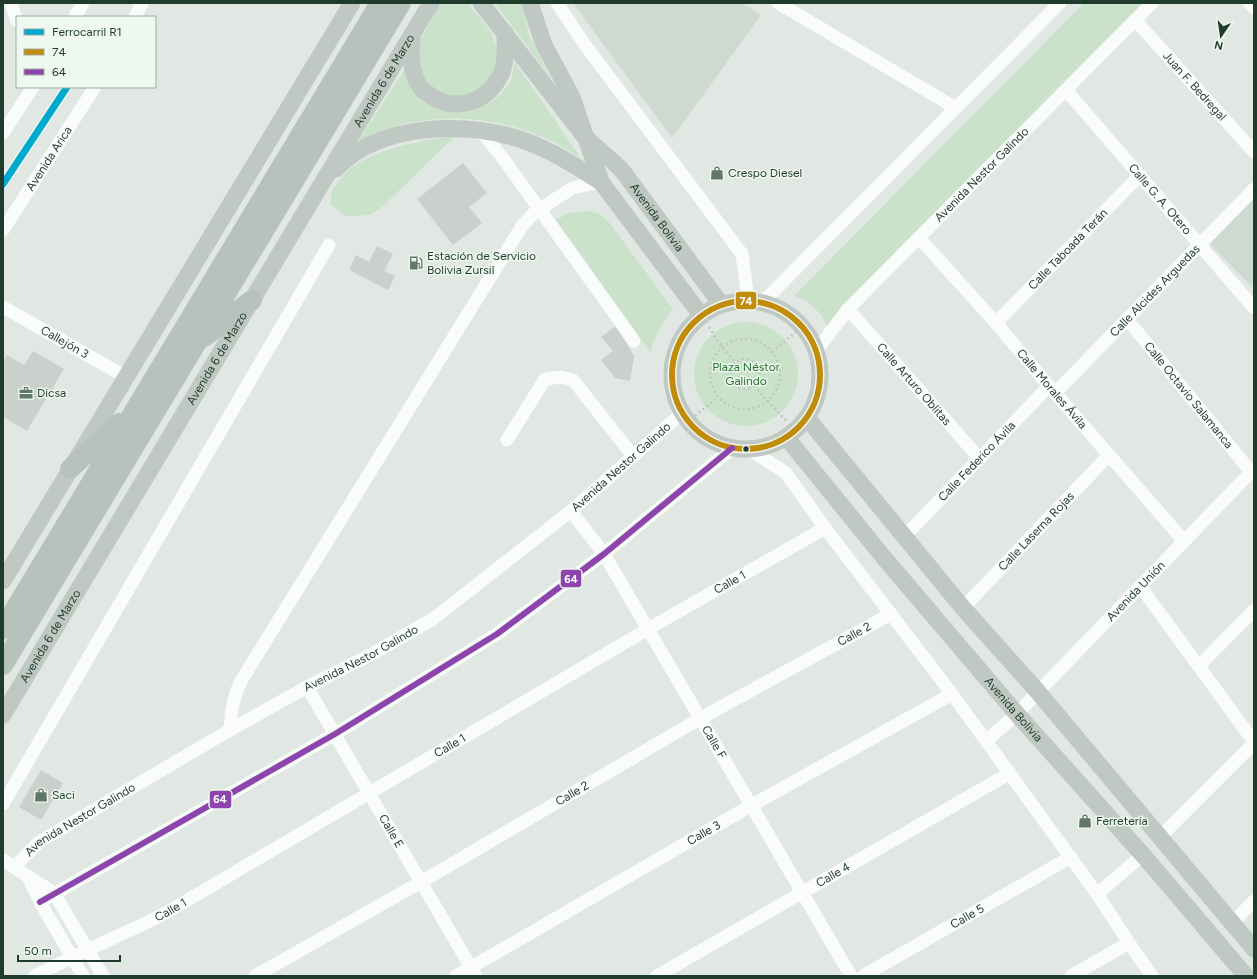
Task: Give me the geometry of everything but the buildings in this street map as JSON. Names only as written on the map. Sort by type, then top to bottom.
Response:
[{"type":"highway","points":[[3,629],[380,3]]},
{"type":"highway","points":[[3,665],[401,3]]},
{"type":"highway","points":[[195,345],[252,300]]},
{"type":"highway","points":[[70,469],[137,406]]},
{"type":"main road","points":[[3,581],[352,3]]},
{"type":"main road","name":"Avenida 6 de Marzo","points":[[3,715],[432,3]]},
{"type":"main road","name":"Avenida Bolivia","points":[[481,3],[586,137],[622,169],[721,304]]},
{"type":"main road","points":[[530,3],[544,45],[572,97],[586,137]]},
{"type":"main road","points":[[412,36],[410,57],[415,76],[422,90],[436,99],[454,104],[470,103],[487,95],[500,77],[505,58],[505,33]]},
{"type":"main road","points":[[321,185],[341,163],[358,150],[394,136],[422,130],[452,128],[500,134],[528,142],[562,158],[601,182]]},
{"type":"main road","name":"Avenida Bolivia","points":[[586,137],[601,182],[701,315]]},
{"type":"main road","points":[[734,301],[755,301],[778,307],[791,315],[803,326],[811,337],[817,350],[821,368],[820,385],[816,402],[807,418],[791,434],[766,446],[749,449],[732,448],[701,434],[685,418],[674,393],[671,372],[675,350],[686,330],[701,315],[721,304],[734,301]]},
{"type":"main road","points":[[807,418],[963,608],[1038,692],[1254,949]]},
{"type":"main road","name":"Avenida Bolivia","points":[[791,434],[885,559],[1016,714],[1143,855],[1246,976]]},
{"type":"street","points":[[11,3],[16,18]]},
{"type":"street","points":[[76,16],[84,3]]},
{"type":"street","points":[[136,16],[142,3]]},
{"type":"street","points":[[557,3],[585,45],[742,254],[755,301],[956,108],[1060,3]]},
{"type":"street","points":[[778,3],[956,108]]},
{"type":"street","name":"Avenida Nestor Galindo","points":[[817,350],[848,309],[1152,3]]},
{"type":"street","points":[[1249,3],[1254,8]]},
{"type":"street","name":"Juan F. Bedregal","points":[[1135,20],[1254,152]]},
{"type":"street","points":[[3,133],[32,88]]},
{"type":"street","name":"Avenida Arica","points":[[3,230],[94,88]]},
{"type":"street","name":"Calle G. A. Otero","points":[[1066,90],[1199,245],[1252,302]]},
{"type":"street","points":[[481,131],[505,161],[634,341]]},
{"type":"street","name":"Calle Taboada Terán","points":[[996,323],[1140,175]]},
{"type":"street","points":[[230,730],[232,705],[241,681],[522,226],[533,214],[572,188],[601,182]]},
{"type":"street","name":"Calle Alcides Arguedas","points":[[1052,389],[1127,319],[1254,188]]},
{"type":"street","name":"Calle Morales Ávila","points":[[919,238],[996,323],[1184,541]]},
{"type":"street","points":[[3,804],[329,245]]},
{"type":"street","name":"Callejón 3","points":[[3,307],[126,377]]},
{"type":"street","name":"Calle Arturo Oblitas","points":[[848,309],[980,459]]},
{"type":"street","name":"Calle Octavio Salamanca","points":[[1127,319],[1252,470]]},
{"type":"street","points":[[507,440],[545,379],[561,377],[573,380],[633,456]]},
{"type":"street","name":"Calle Federico Ávila","points":[[904,537],[980,459],[1052,389]]},
{"type":"street","name":"Avenida Nestor Galindo","points":[[14,867],[38,842],[230,730],[307,687],[374,653],[433,619],[571,511],[633,456],[685,418]]},
{"type":"street","points":[[40,902],[335,734],[497,634],[604,554],[732,448]]},
{"type":"street","points":[[749,449],[786,473],[825,528],[1010,772],[1097,894],[1152,976]]},
{"type":"street","name":"Calle Laserna Rojas","points":[[963,608],[1109,455]]},
{"type":"street","name":"Avenida Unión","points":[[986,741],[1038,692],[1252,470]]},
{"type":"street","name":"Calle F","points":[[571,511],[604,554],[851,976]]},
{"type":"street","name":"Calle 1","points":[[35,976],[164,914],[648,629],[825,528]]},
{"type":"street","points":[[1140,586],[1254,743],[1160,837]]},
{"type":"street","points":[[1199,666],[1254,610]]},
{"type":"street","name":"Calle 2","points":[[256,976],[421,882],[701,718],[891,614]]},
{"type":"street","name":"Calle E","points":[[307,687],[474,972]]},
{"type":"street","name":"Calle 3","points":[[456,976],[474,972],[752,805],[952,694]]},
{"type":"street","name":"Calle 4","points":[[656,976],[1010,772]]},
{"type":"street","points":[[1097,894],[1143,855]]},
{"type":"street","name":"Calle 5","points":[[864,976],[1071,857]]},
{"type":"street","points":[[3,860],[54,894],[103,976]]},
{"type":"street","points":[[28,877],[40,902],[83,976]]},
{"type":"street","points":[[1232,923],[1254,901]]},
{"type":"street","points":[[1071,976],[1129,943]]},
{"type":"path","points":[[701,315],[722,347],[735,362]]},
{"type":"path","points":[[772,352],[803,326]]},
{"type":"path","points":[[742,339],[754,340],[764,345],[772,352],[778,361],[780,372],[779,383],[775,393],[768,401],[748,409],[737,408],[727,404],[718,397],[712,388],[710,371],[715,356],[722,347],[742,339]]},
{"type":"path","points":[[744,358],[753,361],[756,364],[760,373],[758,382],[754,386],[750,388],[739,388],[731,381],[730,371],[735,362],[744,358]]},
{"type":"path","points":[[754,386],[768,401],[791,434]]},
{"type":"path","points":[[685,418],[718,397]]},
{"type":"shaded area","points":[[573,3],[742,3],[761,15],[672,138]]},
{"type":"shaded area","points":[[1254,199],[1254,282],[1251,286],[1209,243]]},
{"type":"green space","points":[[440,3],[468,3],[492,34],[497,50],[498,67],[482,89],[470,95],[455,97],[441,94],[430,87],[419,67],[418,47]]},
{"type":"green space","points":[[495,3],[522,3],[529,35],[550,77]]},
{"type":"green space","points":[[1084,3],[1146,3],[828,326],[814,307],[794,296]]},
{"type":"green space","points":[[514,61],[580,157],[544,138],[526,131],[488,121],[468,119],[428,120],[405,123],[383,130],[356,144],[406,68],[437,108],[455,112],[466,112],[481,108],[494,100],[500,94],[511,80]]},
{"type":"green space","points":[[455,136],[383,206],[370,215],[347,216],[331,205],[334,187],[348,171],[360,162],[391,149],[408,144]]},
{"type":"green space","points":[[587,211],[598,213],[608,221],[673,309],[659,329],[650,352],[556,220],[569,213]]},
{"type":"green space","name":"Plaza Néstor Galindo","points":[[746,322],[766,326],[783,337],[794,354],[798,374],[794,394],[783,411],[766,422],[746,426],[726,422],[709,411],[698,394],[694,374],[698,354],[709,337],[726,326]]},
{"type":"rail line","name":"R1","points":[[3,184],[66,88]]},
{"type":"transit line","name":"74","points":[[753,301],[768,304],[781,309],[799,322],[812,340],[815,347],[819,360],[820,375],[819,390],[815,403],[812,410],[799,428],[781,441],[774,444],[761,448],[739,449],[724,446],[711,441],[693,428],[680,410],[677,403],[673,390],[672,368],[675,353],[680,340],[693,322],[711,309],[718,306],[731,302],[753,301]]},
{"type":"transit line","name":"64","points":[[40,902],[335,734],[497,634],[604,554],[732,448]]},
{"type":"place","name":"Crespo Diesel","points":[[717,173]]},
{"type":"place","name":"Estación de Servicio Bolivia Zursil","points":[[416,263]]},
{"type":"place","name":"Dicsa","points":[[26,393]]},
{"type":"place","name":"Saci","points":[[41,795]]},
{"type":"place","name":"Ferretería","points":[[1085,821]]}]
